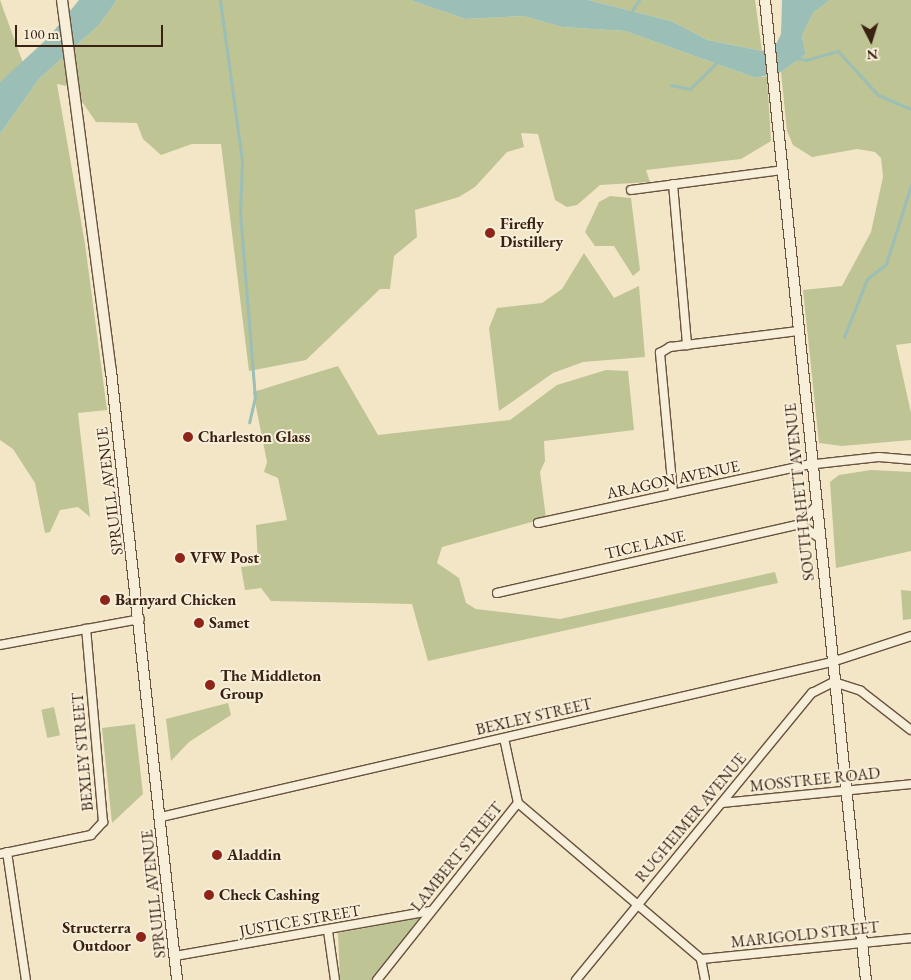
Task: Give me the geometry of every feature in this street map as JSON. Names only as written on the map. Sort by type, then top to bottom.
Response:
[{"type":"street","name":"SPRUILL AVENUE","points":[[62,0],[140,619],[177,980]]},
{"type":"street","name":"SOUTH RHETT AVENUE","points":[[764,0],[866,980]]},
{"type":"street","points":[[631,190],[782,170]]},
{"type":"street","points":[[673,184],[687,345]]},
{"type":"street","points":[[673,493],[658,360],[663,349],[798,331]]},
{"type":"street","name":"ARAGON AVENUE","points":[[538,523],[813,464],[879,457],[911,460]]},
{"type":"street","points":[[816,506],[800,524],[819,538]]},
{"type":"street","name":"TICE LANE","points":[[497,593],[800,524]]},
{"type":"street","points":[[0,644],[140,619]]},
{"type":"street","name":"BEXLEY STREET","points":[[4,853],[91,835],[103,822],[86,629]]},
{"type":"street","name":"BEXLEY STREET","points":[[161,817],[832,662],[911,636]]},
{"type":"street","points":[[834,682],[861,691],[911,730]]},
{"type":"street","name":"RUGHEIMER AVENUE","points":[[576,980],[812,693],[834,682]]},
{"type":"street","name":"LAMBERT STREET","points":[[377,980],[518,803],[504,738]]},
{"type":"street","name":"MOSSTREE ROAD","points":[[722,803],[911,784]]},
{"type":"street","points":[[518,803],[639,902],[701,959],[705,980]]},
{"type":"street","points":[[4,853],[26,980]]},
{"type":"street","name":"JUSTICE STREET","points":[[175,956],[430,912]]},
{"type":"street","points":[[328,931],[335,980]]},
{"type":"street","name":"MARIGOLD STREET","points":[[701,959],[911,938]]},
{"type":"green space","points":[[0,0],[23,63],[0,82]]},
{"type":"green space","points":[[117,0],[410,0],[465,19],[523,16],[562,27],[625,31],[756,78],[767,76],[771,141],[741,159],[646,170],[650,182],[600,185],[577,205],[567,207],[555,200],[538,134],[521,133],[524,147],[507,152],[475,187],[459,197],[415,210],[417,237],[394,256],[390,289],[380,289],[306,360],[249,371],[221,144],[192,144],[161,155],[143,139],[137,123],[96,122],[72,87],[57,84],[85,244],[107,410],[78,413],[90,517],[78,507],[60,510],[50,532],[45,533],[35,483],[13,449],[0,440],[0,134],[39,79],[99,25]]},
{"type":"green space","points":[[588,0],[755,0],[762,51],[708,40],[671,21]]},
{"type":"green space","points":[[830,0],[911,0],[911,343],[896,345],[911,413],[911,440],[842,446],[819,443],[803,290],[842,286],[871,232],[883,177],[881,158],[875,152],[857,149],[812,157],[793,145],[787,131],[781,72],[806,54],[802,36],[813,13]]},
{"type":"green space","points":[[610,196],[631,198],[640,270],[633,276],[614,246],[595,246],[585,232],[599,202]]},
{"type":"green space","points":[[584,253],[614,298],[639,286],[645,357],[583,362],[553,373],[499,411],[489,328],[497,308],[542,303],[562,289]]},
{"type":"green space","points":[[338,366],[378,435],[510,420],[557,385],[606,370],[628,371],[634,430],[544,441],[545,461],[540,472],[546,518],[442,547],[437,563],[459,578],[466,603],[476,609],[560,619],[775,572],[778,583],[428,661],[412,604],[271,601],[261,588],[245,590],[241,567],[258,565],[256,525],[287,520],[278,478],[264,472],[267,462],[253,392]]},
{"type":"green space","points":[[871,470],[911,472],[911,551],[836,568],[830,482],[839,475]]},
{"type":"green space","points":[[901,590],[911,591],[911,619],[903,620]]},
{"type":"green space","points":[[228,703],[231,715],[189,742],[171,761],[166,719]]},
{"type":"green space","points":[[54,707],[60,735],[47,738],[41,710]]},
{"type":"green space","points":[[135,724],[143,794],[112,823],[102,728]]},
{"type":"green space","points":[[419,918],[375,980],[340,980],[338,933]]},
{"type":"water","points":[[79,0],[117,0],[99,25],[39,79],[0,134],[0,82],[48,38]]},
{"type":"water","points":[[410,0],[588,0],[671,21],[708,40],[762,51],[776,44],[781,34],[782,0],[830,0],[813,13],[802,36],[806,54],[781,72],[756,78],[625,31],[562,27],[523,16],[465,19]]},
{"type":"waterway","points":[[220,0],[242,161],[240,212],[255,397],[249,422]]},
{"type":"waterway","points":[[631,12],[639,0]]},
{"type":"waterway","points":[[795,58],[806,60],[838,51],[878,95],[911,109]]},
{"type":"waterway","points":[[671,85],[690,89],[718,61]]},
{"type":"waterway","points":[[844,337],[867,279],[886,264],[911,185]]},
{"type":"place","name":"Firefly Distillery","points":[[490,233]]},
{"type":"place","name":"Charleston Glass","points":[[188,437]]},
{"type":"place","name":"VFW Post","points":[[180,558]]},
{"type":"place","name":"Barnyard Chicken","points":[[105,600]]},
{"type":"place","name":"Samet","points":[[199,623]]},
{"type":"place","name":"The Middleton Group","points":[[210,685]]},
{"type":"place","name":"Aladdin","points":[[217,855]]},
{"type":"place","name":"Check Cashing","points":[[209,895]]},
{"type":"place","name":"Structerra Outdoor","points":[[141,937]]}]
